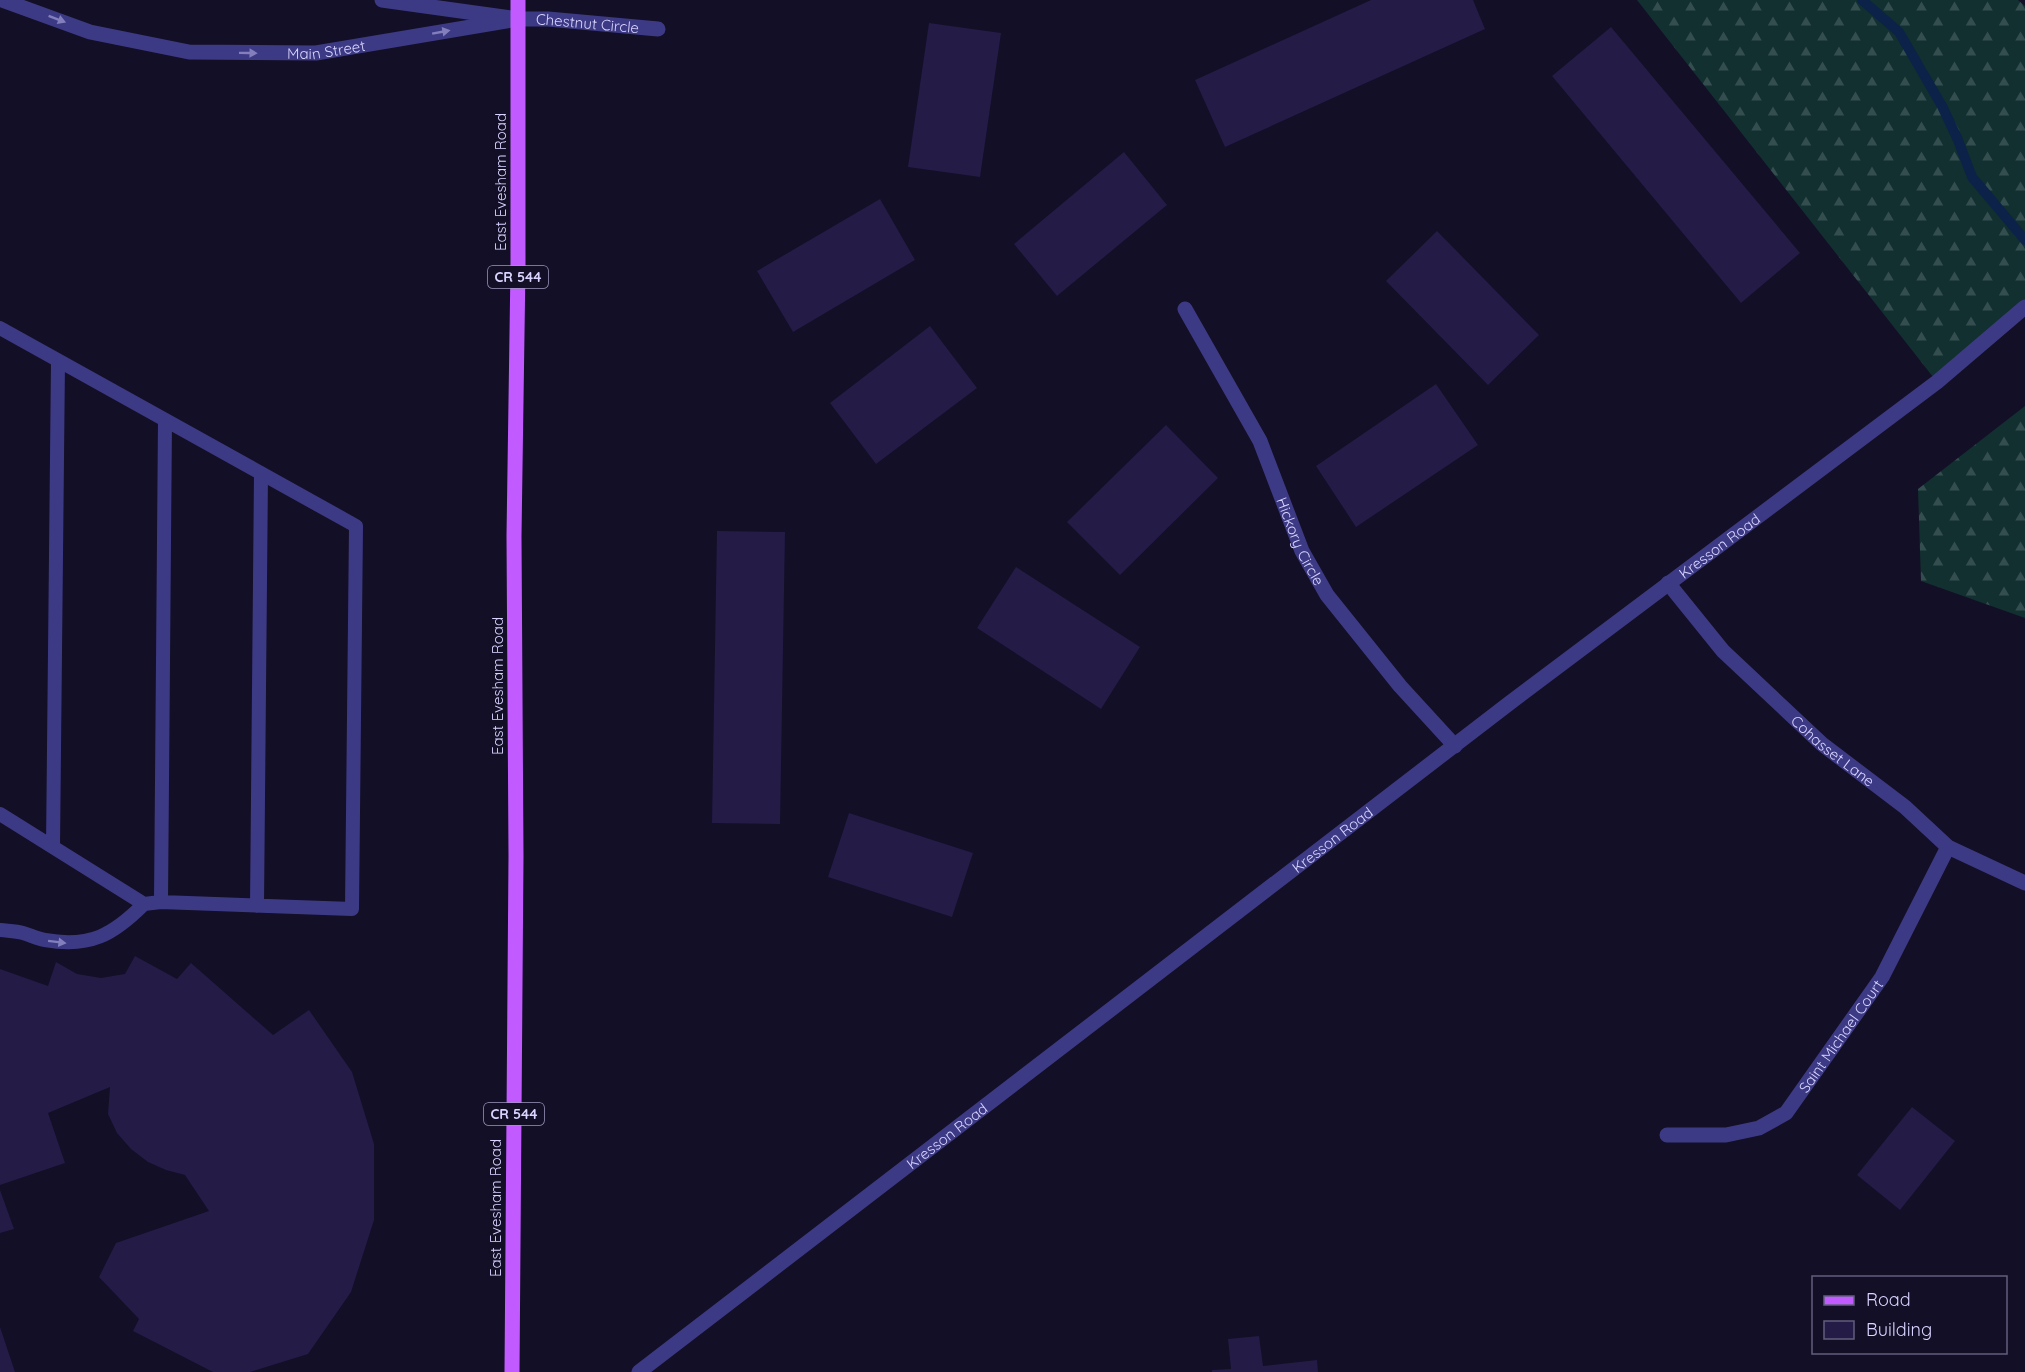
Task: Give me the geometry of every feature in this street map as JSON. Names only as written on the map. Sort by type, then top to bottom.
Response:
[{"type":"main road","name":"East Evesham Road","points":[[512,1372],[518,0]]},
{"type":"street","name":"Main Street","points":[[2,0],[90,32],[189,52],[316,53],[518,19]]},
{"type":"street","points":[[382,0],[518,19]]},
{"type":"street","name":"Chestnut Circle","points":[[518,19],[548,19],[658,29]]},
{"type":"street","name":"Kresson Road","points":[[639,1372],[1668,583],[1937,382],[2025,307]]},
{"type":"street","name":"Hickory Circle","points":[[1185,309],[1260,441],[1302,551],[1327,595],[1400,686],[1455,746]]},
{"type":"street","name":"Cohasset Lane","points":[[1668,583],[1723,651],[1814,736],[1905,807],[1948,847],[2025,883]]},
{"type":"street","name":"Saint Michael Court","points":[[1667,1135],[1726,1134],[1759,1128],[1786,1113],[1882,977],[1948,847]]},
{"type":"lane","points":[[0,328],[357,526],[352,909],[161,902],[144,904],[125,923],[100,938],[71,943],[43,940],[20,932],[0,930]]},
{"type":"lane","points":[[53,847],[58,361]]},
{"type":"lane","points":[[161,902],[165,420]]},
{"type":"lane","points":[[257,906],[261,473]]},
{"type":"lane","points":[[0,814],[144,904]]},
{"type":"green space","points":[[1637,0],[2018,0],[2025,6],[2025,307],[1937,382]]},
{"type":"green space","points":[[2025,406],[2025,618],[1921,581],[1918,489]]},
{"type":"building","points":[[1371,0],[1473,0],[1485,29],[1225,147],[1195,80]]},
{"type":"building","points":[[929,23],[1001,33],[980,177],[908,167]]},
{"type":"building","points":[[1611,27],[1800,253],[1741,303],[1552,76]]},
{"type":"building","points":[[1124,152],[1167,205],[1057,296],[1014,244]]},
{"type":"building","points":[[880,199],[915,260],[793,332],[757,271]]},
{"type":"building","points":[[1437,231],[1539,335],[1488,385],[1386,281]]},
{"type":"building","points":[[930,326],[977,388],[876,464],[830,403]]},
{"type":"building","points":[[1436,384],[1478,445],[1356,527],[1316,466]]},
{"type":"building","points":[[1166,425],[1218,478],[1120,575],[1067,522]]},
{"type":"building","points":[[717,531],[785,532],[780,824],[712,823]]},
{"type":"building","points":[[1016,567],[1140,647],[1101,709],[977,628]]},
{"type":"building","points":[[849,813],[973,853],[952,917],[828,877]]},
{"type":"building","points":[[135,956],[177,979],[191,963],[273,1035],[309,1010],[352,1072],[374,1144],[374,1220],[351,1292],[308,1354],[250,1372],[213,1372],[133,1331],[139,1319],[99,1277],[116,1243],[209,1211],[185,1175],[148,1162],[131,1149],[117,1133],[108,1114],[110,1087],[48,1113],[65,1163],[0,1185],[0,969],[48,986],[56,962],[77,974],[101,978],[125,974]]},
{"type":"building","points":[[1912,1107],[1955,1141],[1900,1210],[1857,1175]]},
{"type":"building","points":[[0,1190],[14,1229],[0,1233]]},
{"type":"building","points":[[0,1327],[15,1372],[0,1372]]},
{"type":"building","points":[[1259,1336],[1263,1366],[1317,1360],[1318,1372],[1212,1372],[1212,1370],[1231,1369],[1228,1339]]},
{"type":"waterway","points":[[1862,0],[1899,32],[1942,106],[1972,177],[2025,240]]}]
